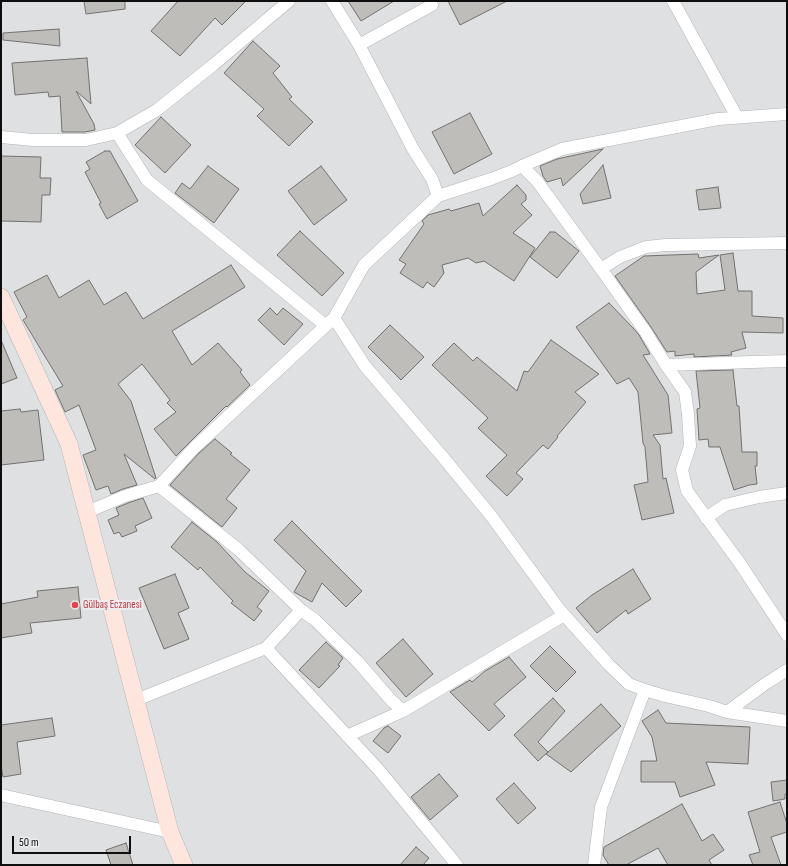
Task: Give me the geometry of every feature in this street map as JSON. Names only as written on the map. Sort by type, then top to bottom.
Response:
[{"type":"street","points":[[1,137],[33,140],[86,140],[117,133],[157,110],[213,65],[288,1]]},
{"type":"street","points":[[332,1],[358,45],[413,149],[432,179],[438,196]]},
{"type":"street","points":[[673,1],[737,118]]},
{"type":"street","points":[[358,45],[432,5]]},
{"type":"street","points":[[87,512],[125,496],[159,486],[194,448],[330,321],[364,265],[438,196],[491,179],[562,149],[718,119],[787,114]]},
{"type":"street","points":[[117,133],[147,180],[330,321],[365,366],[492,517],[559,609],[629,684],[664,696],[709,706],[727,712],[787,721]]},
{"type":"street","points":[[522,166],[537,181],[601,269],[645,331],[685,392],[690,446],[682,470],[687,491],[739,562],[787,635]]},
{"type":"street","points":[[601,269],[620,257],[646,247],[666,245],[787,243]]},
{"type":"street","points":[[1,297],[69,444],[170,832],[184,865]]},
{"type":"street","points":[[666,365],[787,360]]},
{"type":"street","points":[[159,486],[239,550],[301,610],[315,620],[357,661],[390,700],[403,712]]},
{"type":"street","points":[[706,518],[725,505],[787,493]]},
{"type":"street","points":[[136,700],[266,648],[301,610]]},
{"type":"street","points":[[347,736],[403,712],[564,615]]},
{"type":"street","points":[[266,648],[378,769],[457,865]]},
{"type":"street","points":[[727,712],[787,670]]},
{"type":"street","points":[[594,865],[601,806],[645,690]]},
{"type":"street","points":[[1,796],[170,832]]},
{"type":"building","points":[[84,1],[125,1],[125,9],[86,14]]},
{"type":"building","points":[[178,1],[246,1],[222,25],[215,18],[180,56],[151,31]]},
{"type":"building","points":[[348,1],[394,1],[361,21]]},
{"type":"building","points":[[448,1],[507,1],[460,25]]},
{"type":"building","points":[[59,29],[60,46],[3,40],[3,33]]},
{"type":"building","points":[[253,41],[280,66],[273,73],[292,97],[289,99],[313,122],[289,146],[257,116],[264,109],[224,73]]},
{"type":"building","points":[[87,58],[91,104],[76,91],[94,124],[95,130],[85,132],[62,132],[60,96],[49,97],[48,92],[15,95],[12,63]]},
{"type":"building","points":[[470,113],[492,154],[454,174],[432,132]]},
{"type":"building","points":[[161,117],[191,145],[165,173],[135,145]]},
{"type":"building","points":[[603,149],[563,186],[561,178],[547,182],[543,176],[540,166],[557,159]]},
{"type":"building","points":[[105,151],[110,151],[138,201],[107,219],[99,204],[101,203],[85,172],[90,169],[86,162]]},
{"type":"building","points":[[1,156],[41,157],[40,178],[51,178],[50,195],[42,195],[41,222],[1,221]]},
{"type":"building","points":[[603,165],[611,198],[583,204],[580,194]]},
{"type":"building","points":[[208,166],[239,189],[214,223],[175,193],[182,183],[190,189]]},
{"type":"building","points":[[321,166],[347,200],[314,225],[288,191]]},
{"type":"building","points":[[517,185],[526,195],[526,200],[521,204],[532,215],[513,233],[535,248],[514,281],[484,261],[476,263],[468,258],[442,265],[444,273],[434,287],[427,282],[423,288],[400,273],[406,264],[399,260],[424,224],[422,221],[428,215],[449,209],[451,211],[479,203],[483,216]]},
{"type":"building","points":[[718,187],[721,208],[699,210],[696,190]]},
{"type":"building","points":[[300,231],[344,273],[322,296],[277,255]]},
{"type":"building","points":[[550,232],[555,232],[579,251],[557,278],[530,257]]},
{"type":"building","points":[[733,253],[738,291],[752,291],[752,316],[783,318],[783,333],[742,332],[746,348],[731,352],[732,355],[694,357],[694,354],[675,356],[675,351],[667,352],[615,276],[644,256],[698,254],[699,258],[719,255],[696,272],[697,294],[725,290],[720,255]]},
{"type":"building","points":[[231,265],[245,287],[172,331],[192,365],[218,343],[242,370],[240,372],[250,385],[227,407],[226,406],[176,456],[154,429],[176,412],[167,403],[170,400],[142,364],[118,384],[131,401],[156,478],[155,479],[124,454],[137,485],[111,494],[108,486],[96,490],[83,455],[96,450],[79,405],[65,412],[55,390],[63,386],[23,320],[27,317],[14,292],[47,275],[59,298],[89,280],[104,305],[126,292],[143,319]]},
{"type":"building","points":[[609,303],[639,335],[650,354],[643,355],[668,395],[672,433],[653,435],[660,445],[663,479],[666,478],[674,513],[642,520],[634,485],[648,482],[638,392],[629,378],[617,384],[576,327]]},
{"type":"building","points":[[270,308],[277,315],[283,308],[303,324],[284,345],[258,320]]},
{"type":"building","points":[[390,325],[424,357],[401,380],[368,347]]},
{"type":"building","points":[[1,340],[17,378],[1,384]]},
{"type":"building","points":[[551,340],[599,374],[575,392],[586,402],[548,449],[543,445],[516,473],[523,479],[507,496],[486,476],[507,455],[478,428],[488,418],[432,365],[454,343],[473,361],[477,357],[517,391],[524,371],[528,372]]},
{"type":"building","points":[[733,370],[737,406],[739,406],[742,452],[757,452],[757,466],[755,466],[757,484],[734,490],[720,447],[709,447],[708,439],[699,440],[697,409],[700,408],[696,371]]},
{"type":"building","points":[[20,409],[21,412],[38,410],[44,460],[1,465],[1,411]]},
{"type":"building","points":[[215,439],[232,453],[230,454],[250,470],[226,499],[237,508],[222,527],[170,485],[199,453]]},
{"type":"building","points":[[143,498],[152,518],[135,526],[137,531],[122,537],[119,532],[114,534],[108,520],[119,515],[116,508]]},
{"type":"building","points":[[292,521],[362,591],[346,607],[322,583],[312,602],[294,592],[306,571],[274,540]]},
{"type":"building","points":[[192,522],[217,542],[245,572],[269,591],[257,607],[262,611],[254,621],[231,603],[233,601],[200,567],[198,570],[171,547]]},
{"type":"building","points":[[633,569],[651,599],[628,614],[626,610],[597,633],[576,608],[592,595]]},
{"type":"building","points":[[175,574],[189,608],[178,613],[189,639],[164,649],[139,588]]},
{"type":"building","points":[[78,587],[81,618],[30,623],[32,633],[1,638],[1,604],[38,597],[37,591]]},
{"type":"building","points":[[403,639],[433,674],[406,697],[376,663]]},
{"type":"building","points":[[326,642],[343,658],[338,665],[340,666],[319,688],[299,670]]},
{"type":"building","points":[[550,646],[576,672],[556,692],[530,666]]},
{"type":"building","points":[[509,657],[526,677],[494,704],[505,716],[489,731],[450,692],[470,680],[472,682],[485,671]]},
{"type":"building","points":[[553,698],[565,711],[538,742],[548,752],[538,761],[514,735]]},
{"type":"building","points":[[601,704],[621,726],[571,772],[546,754]]},
{"type":"building","points":[[658,710],[666,723],[750,727],[748,764],[706,762],[715,785],[680,797],[675,782],[641,782],[641,761],[657,761],[652,737],[642,721]]},
{"type":"building","points":[[52,718],[55,736],[17,742],[21,774],[3,777],[1,766],[1,725]]},
{"type":"building","points":[[388,726],[401,736],[388,753],[373,741],[384,728]]},
{"type":"building","points":[[439,774],[458,796],[430,820],[411,797]]},
{"type":"building","points":[[787,780],[787,794],[785,794],[785,799],[773,801],[771,782]]},
{"type":"building","points":[[514,783],[536,808],[518,824],[496,799]]},
{"type":"building","points":[[780,802],[787,824],[787,832],[771,837],[781,865],[753,865],[749,855],[760,852],[748,812]]},
{"type":"building","points":[[682,804],[702,841],[713,834],[724,850],[709,860],[712,865],[668,865],[658,848],[626,865],[609,865],[603,855],[604,847]]},
{"type":"building","points":[[126,843],[133,865],[111,865],[106,850]]},
{"type":"building","points":[[416,847],[429,858],[423,865],[400,865]]},
{"type":"place","name":"Gülbaş Eczanesi","points":[[75,605]]}]
